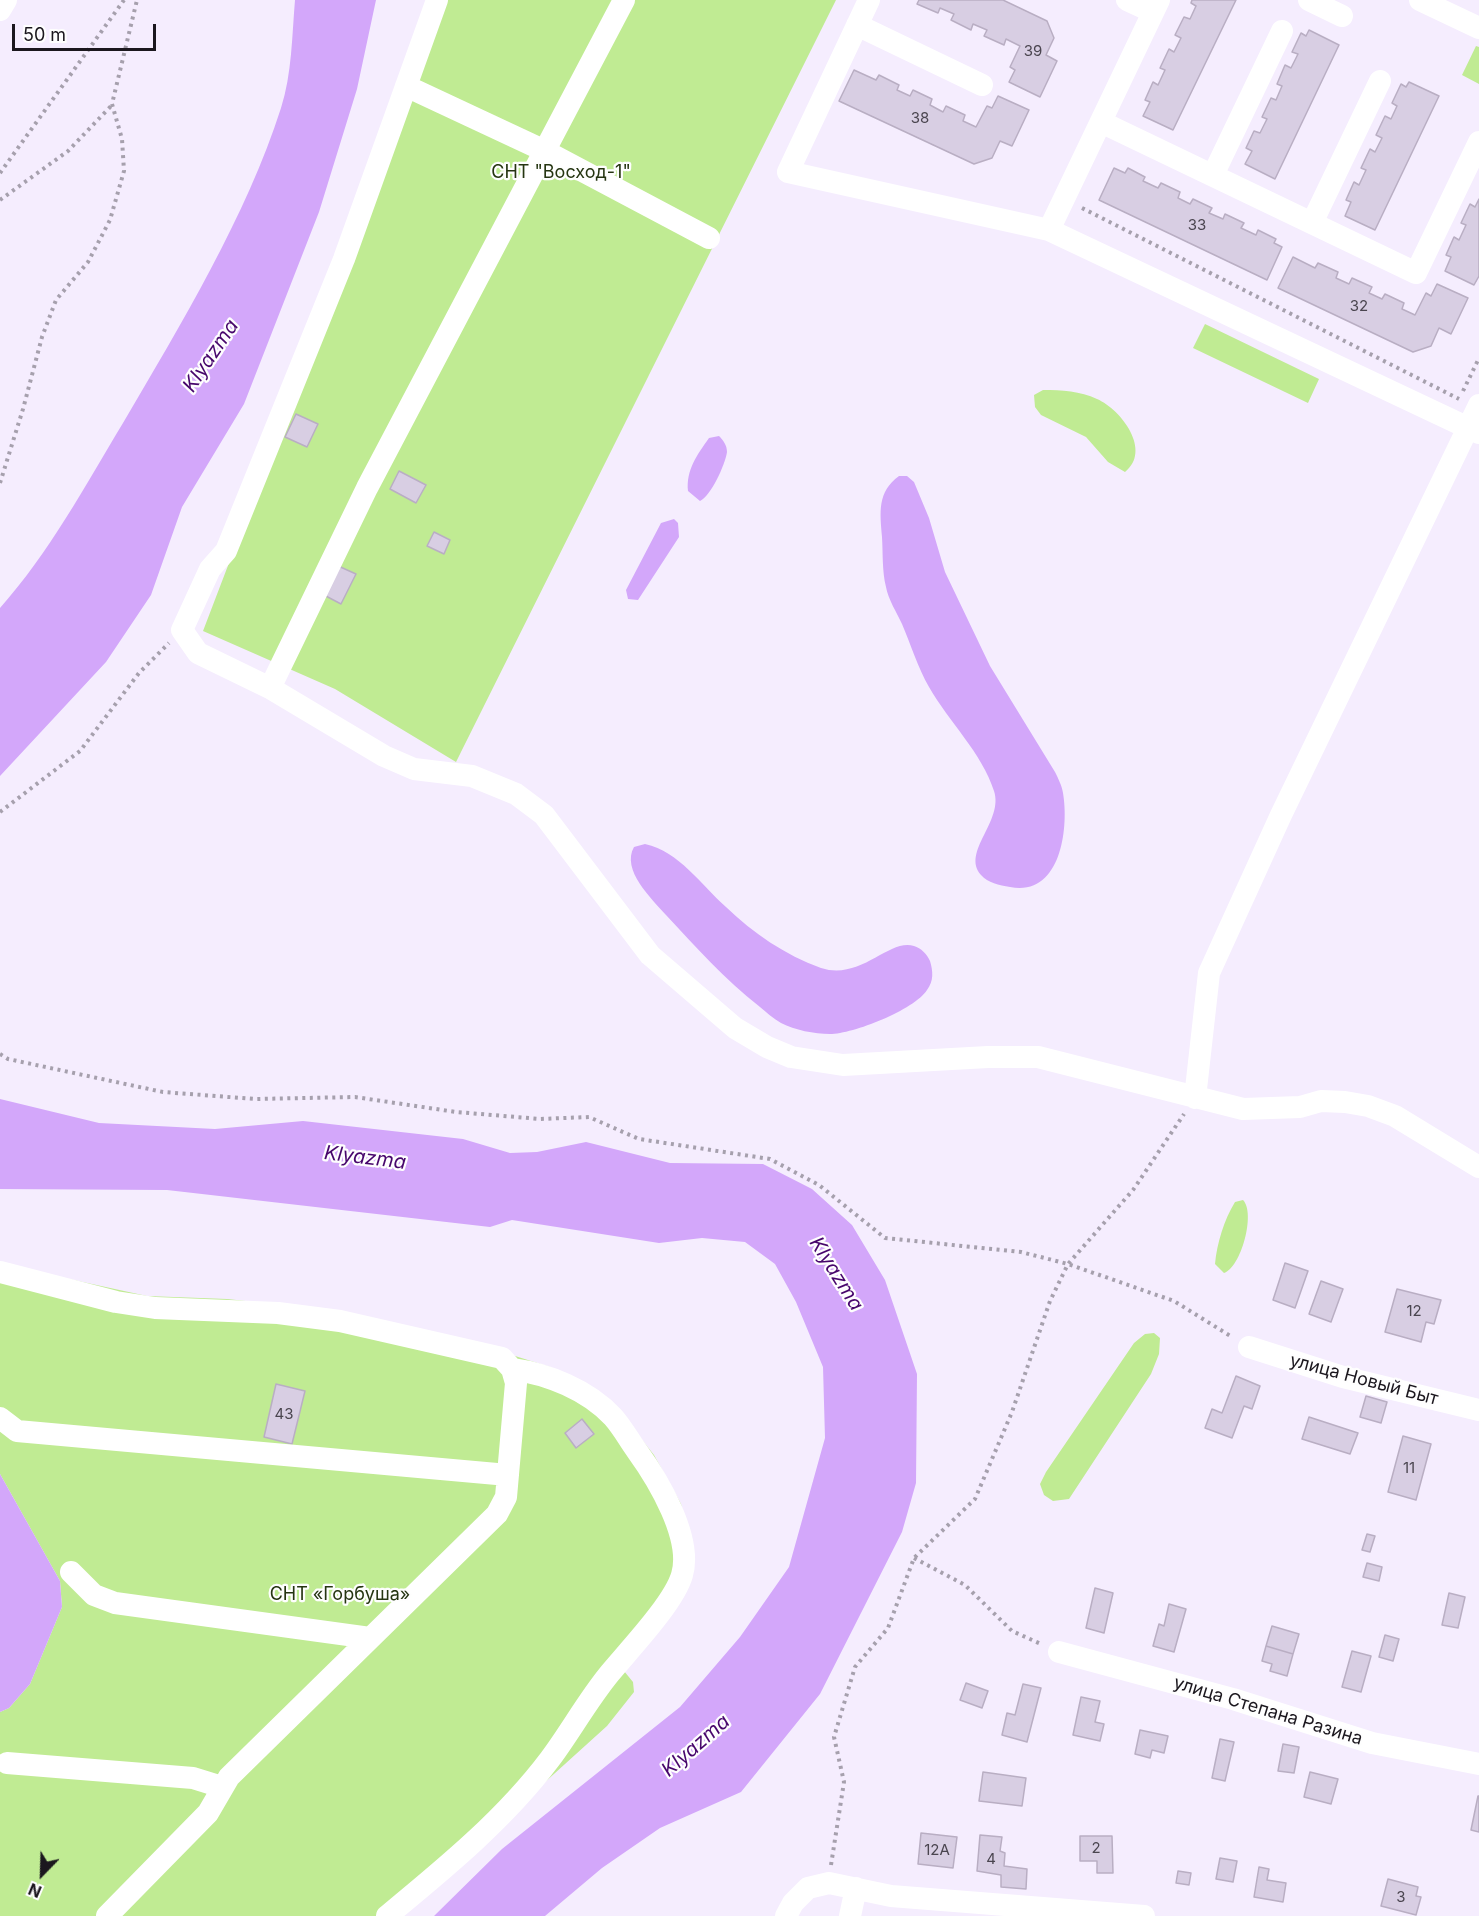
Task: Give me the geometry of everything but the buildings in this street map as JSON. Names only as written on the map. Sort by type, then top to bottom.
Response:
[{"type":"street","points":[[0,10],[6,0]]},
{"type":"street","points":[[437,0],[344,258],[226,551],[210,569],[182,630],[198,653],[270,688],[384,756],[414,769],[472,776],[516,794],[544,815],[650,955],[735,1028],[790,1058],[843,1065],[988,1056],[1038,1057],[1073,1063],[1195,1098],[1244,1109],[1282,1109],[1322,1101],[1368,1106],[1395,1116],[1479,1167]]},
{"type":"street","points":[[270,688],[367,488],[624,0]]},
{"type":"street","points":[[869,0],[788,172],[1049,230],[1465,426]]},
{"type":"street","points":[[1049,230],[1156,6],[1127,0]]},
{"type":"street","points":[[1309,0],[1342,16]]},
{"type":"street","points":[[1420,0],[1479,28]]},
{"type":"street","points":[[857,25],[982,85]]},
{"type":"street","points":[[1212,176],[1282,31]]},
{"type":"street","points":[[1312,223],[1380,81]]},
{"type":"street","points":[[406,86],[545,151],[709,238]]},
{"type":"street","points":[[1101,122],[1416,273],[1479,142]]},
{"type":"street","points":[[1195,1098],[1209,973],[1465,426],[1470,401]]},
{"type":"street","points":[[0,1272],[116,1302],[145,1306],[278,1313],[340,1322],[502,1358],[512,1370],[516,1383],[506,1497],[497,1514],[222,1787],[208,1814],[107,1916]]},
{"type":"street","name":"улица Новый Быт","points":[[1249,1347],[1343,1377],[1479,1410]]},
{"type":"street","points":[[387,1916],[436,1876],[494,1822],[550,1759],[571,1725],[654,1619],[682,1575],[679,1531],[657,1478],[612,1417],[558,1380],[537,1373],[512,1370]]},
{"type":"street","points":[[0,1418],[17,1431],[508,1475]]},
{"type":"street","points":[[71,1572],[94,1595],[115,1603],[370,1638]]},
{"type":"street","name":"улица Степана Разина","points":[[1059,1652],[1233,1699],[1372,1743],[1479,1764]]},
{"type":"street","points":[[7,1763],[193,1778],[222,1787]]},
{"type":"street","points":[[786,1916],[793,1903],[808,1888],[829,1883],[891,1896],[1144,1916]]},
{"type":"street","points":[[850,1916],[856,1888]]},
{"type":"path","points":[[0,173],[124,0]]},
{"type":"path","points":[[0,483],[56,300],[88,262],[110,220],[124,171],[122,139],[112,104],[136,0]]},
{"type":"path","points":[[0,200],[68,151],[112,104]]},
{"type":"path","points":[[1064,199],[1470,401]]},
{"type":"path","points":[[1465,426],[1479,358]]},
{"type":"path","points":[[0,812],[80,751],[139,673],[182,630]]},
{"type":"path","points":[[0,1054],[8,1059],[163,1092],[255,1100],[356,1097],[456,1112],[540,1119],[589,1116],[639,1139],[770,1159],[819,1185],[885,1238],[1021,1252],[1068,1264],[1174,1301],[1249,1347]]},
{"type":"path","points":[[829,1883],[844,1782],[834,1737],[855,1667],[888,1628],[914,1558],[975,1499],[1012,1412],[1050,1301],[1068,1264],[1132,1190],[1195,1098]]},
{"type":"path","points":[[914,1558],[965,1585],[1012,1631],[1059,1652]]},
{"type":"green space","name":"СНТ \"Восход-1\"","points":[[444,0],[836,0],[456,762],[335,689],[203,631]]},
{"type":"green space","points":[[1476,46],[1479,47],[1479,84],[1462,75]]},
{"type":"green space","points":[[1205,324],[1319,379],[1308,403],[1193,348]]},
{"type":"green space","points":[[1043,390],[1084,394],[1106,404],[1116,412],[1124,421],[1135,443],[1136,453],[1133,463],[1125,472],[1108,462],[1086,437],[1041,415],[1035,407],[1034,395]]},
{"type":"green space","points":[[1243,1200],[1248,1216],[1245,1240],[1236,1261],[1224,1273],[1215,1264],[1219,1240],[1235,1202]]},
{"type":"green space","name":"СНТ «Горбуша»","points":[[0,1264],[147,1296],[227,1299],[347,1312],[458,1338],[550,1367],[620,1412],[654,1455],[681,1504],[693,1553],[624,1671],[633,1682],[634,1692],[607,1726],[397,1916],[0,1916],[0,1712],[9,1708],[30,1684],[62,1607],[60,1581],[0,1474]]},
{"type":"green space","points":[[1154,1333],[1160,1338],[1159,1354],[1151,1374],[1069,1499],[1053,1501],[1044,1495],[1040,1484],[1046,1472],[1134,1343],[1145,1334]]},
{"type":"water","name":"Klyazma","points":[[295,0],[376,0],[357,89],[319,212],[244,404],[182,507],[151,595],[106,662],[0,776],[0,608],[35,565],[80,495],[167,348],[231,229],[267,148],[285,95]]},
{"type":"water","points":[[719,436],[726,447],[726,458],[713,487],[700,501],[688,491],[691,469],[709,438]]},
{"type":"water","points":[[899,476],[907,476],[914,482],[929,518],[945,572],[990,666],[1055,772],[1062,788],[1065,807],[1058,857],[1051,871],[1041,881],[1027,887],[1010,887],[990,882],[981,875],[976,866],[979,846],[993,814],[994,791],[982,764],[925,680],[887,592],[883,568],[882,503],[887,489]]},
{"type":"water","points":[[674,519],[678,523],[679,537],[638,600],[628,599],[626,590],[661,523]]},
{"type":"water","points":[[645,844],[679,861],[736,917],[795,957],[821,968],[849,969],[895,948],[904,945],[914,946],[924,952],[930,961],[931,983],[920,998],[897,1013],[853,1030],[830,1034],[818,1033],[798,1030],[781,1023],[722,974],[646,892],[631,865],[634,847]]},
{"type":"water","name":"Klyazma","points":[[0,1099],[99,1123],[215,1129],[303,1121],[463,1139],[510,1153],[537,1152],[586,1142],[670,1163],[763,1164],[812,1189],[852,1225],[885,1280],[917,1374],[916,1483],[902,1532],[820,1694],[741,1792],[660,1828],[602,1868],[545,1916],[434,1916],[502,1849],[680,1707],[740,1637],[789,1567],[825,1438],[823,1367],[796,1302],[775,1264],[745,1242],[702,1238],[659,1243],[512,1220],[490,1227],[167,1190],[0,1189]]},
{"type":"water","points":[[0,1474],[60,1581],[62,1607],[30,1684],[9,1708],[0,1712]]}]
